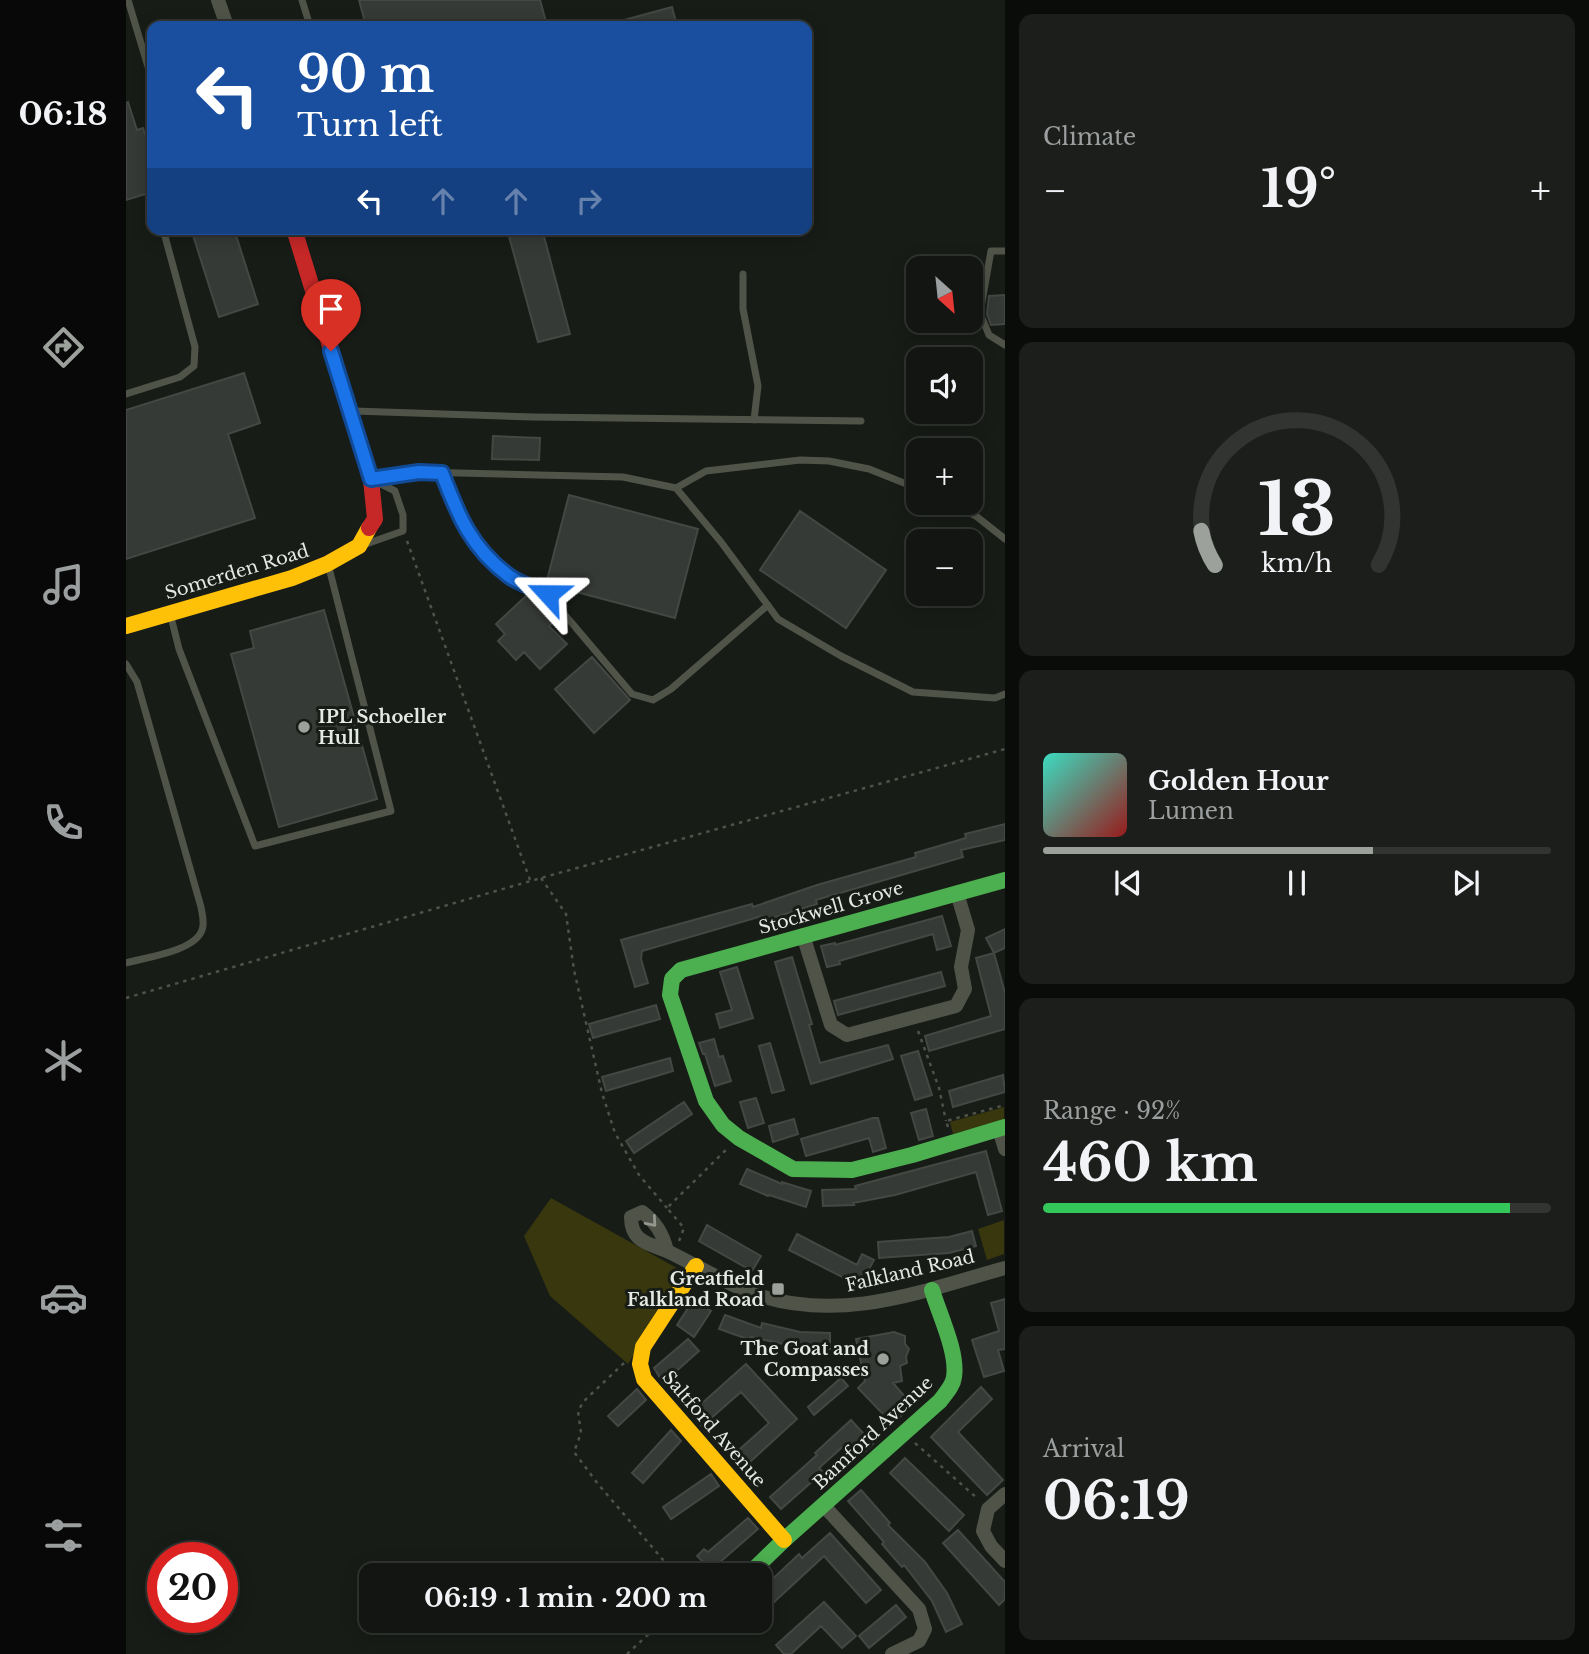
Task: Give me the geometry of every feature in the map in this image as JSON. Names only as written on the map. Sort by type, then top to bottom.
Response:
[{"type":"street","points":[[218,0],[225,21]]},
{"type":"street","points":[[296,235],[371,479],[375,519],[359,546]]},
{"type":"street","name":"Somerden Road","points":[[126,626],[292,578],[327,564],[359,546]]},
{"type":"street","name":"Stockwell Grove","points":[[739,1138],[723,1125],[706,1101],[670,995],[672,979],[681,970],[1004,880]]},
{"type":"street","points":[[803,935],[831,1025],[847,1035],[915,1018],[956,1006],[965,989],[961,967],[968,930],[957,893]]},
{"type":"street","points":[[739,1138],[793,1168],[840,1170],[864,1167],[1002,1128],[1004,1149]]},
{"type":"street","name":"Falkland Road","points":[[671,1252],[757,1295],[802,1304],[839,1307],[932,1290],[1004,1268]]},
{"type":"street","points":[[641,1358],[643,1347],[696,1266]]},
{"type":"street","name":"Bamford Avenue","points":[[760,1563],[940,1401],[954,1377],[954,1362],[932,1290]]},
{"type":"street","name":"Saltford Avenue","points":[[641,1358],[640,1364],[645,1379],[785,1539]]},
{"type":"street","points":[[1004,1494],[988,1509],[983,1531],[1004,1561]]},
{"type":"street","points":[[824,1506],[919,1609],[925,1629],[919,1641],[892,1654]]},
{"type":"lane","points":[[128,0],[147,63]]},
{"type":"lane","points":[[302,0],[308,21]]},
{"type":"lane","points":[[126,394],[180,377],[194,366],[195,347],[165,235]]},
{"type":"lane","points":[[1004,251],[990,251],[980,313],[989,335],[1004,345]]},
{"type":"lane","points":[[743,274],[743,309],[758,386],[754,420]]},
{"type":"lane","points":[[349,410],[533,417],[861,421]]},
{"type":"lane","points":[[676,488],[706,471],[800,460],[829,461],[869,469],[906,484]]},
{"type":"lane","points":[[371,479],[419,472],[623,477],[676,488],[721,542],[778,619],[841,656],[913,692],[995,698],[1004,694]]},
{"type":"lane","points":[[442,473],[460,520],[479,549],[510,578],[548,594],[632,694],[653,700],[671,690],[768,605]]},
{"type":"lane","points":[[359,546],[403,531],[403,515],[395,491],[371,479]]},
{"type":"lane","points":[[974,515],[1004,539]]},
{"type":"lane","points":[[170,613],[179,649],[256,846],[391,811],[327,564]]},
{"type":"lane","points":[[126,664],[137,682],[201,907],[204,927],[197,941],[185,947],[126,963]]},
{"type":"path","points":[[403,531],[531,881]]},
{"type":"path","points":[[126,998],[541,878],[1004,750]]},
{"type":"path","points":[[541,878],[566,914],[574,970],[601,1093],[615,1133],[639,1175],[684,1228],[671,1252]]},
{"type":"path","points":[[915,1018],[939,1088],[953,1142]]},
{"type":"path","points":[[946,1121],[1004,1105]]},
{"type":"path","points":[[667,1208],[739,1138]]},
{"type":"path","points":[[641,1358],[623,1363],[615,1374],[597,1386],[584,1401],[579,1411],[581,1433],[575,1452],[598,1484],[666,1563]]},
{"type":"path","points":[[904,1434],[988,1509]]},
{"type":"path","points":[[627,1654],[650,1633]]},
{"type":"shaded area","points":[[1004,1107],[1004,1120],[953,1134],[950,1122]]},
{"type":"shaded area","points":[[551,1198],[684,1272],[628,1364],[550,1296],[524,1236]]},
{"type":"shaded area","points":[[1004,1220],[1004,1254],[987,1260],[978,1229]]},
{"type":"building","points":[[359,0],[540,0],[546,21],[365,21]]},
{"type":"building","points":[[672,7],[676,21],[620,21]]},
{"type":"building","points":[[128,102],[137,130],[143,128],[147,140],[147,194],[126,200]]},
{"type":"building","points":[[193,235],[236,235],[258,304],[219,317]]},
{"type":"building","points":[[509,235],[544,235],[570,334],[538,342]]},
{"type":"building","points":[[1005,295],[1005,324],[991,325],[987,314],[989,296]]},
{"type":"building","points":[[244,373],[260,423],[228,434],[255,518],[126,559],[126,410]]},
{"type":"building","points":[[493,436],[540,438],[539,460],[492,459]]},
{"type":"building","points":[[569,495],[698,529],[675,618],[546,584]]},
{"type":"building","points":[[800,511],[886,570],[846,628],[760,570]]},
{"type":"building","points":[[528,594],[554,622],[549,626],[567,644],[540,669],[524,652],[516,660],[498,641],[505,634],[496,624]]},
{"type":"building","name":"IPL Schoeller Hull","points":[[324,610],[377,799],[279,827],[231,654],[254,648],[250,631]]},
{"type":"building","points":[[592,657],[630,700],[594,733],[555,689]]},
{"type":"building","points":[[1005,824],[1005,840],[961,850],[963,857],[816,900],[817,904],[763,921],[762,916],[642,951],[641,959],[648,983],[635,987],[621,940],[752,904],[753,907],[817,885],[916,857],[915,853],[966,838],[965,834]]},
{"type":"building","points":[[942,916],[951,946],[937,950],[933,934],[839,961],[840,964],[827,967],[821,946],[835,945]]},
{"type":"building","points":[[1005,929],[1005,948],[994,953],[986,938]]},
{"type":"building","points":[[994,953],[1005,993],[1005,1029],[929,1051],[925,1036],[991,1016],[976,958]]},
{"type":"building","points":[[792,957],[812,1024],[809,1025],[820,1063],[888,1045],[893,1059],[811,1084],[775,962]]},
{"type":"building","points":[[737,967],[753,1018],[720,1028],[716,1014],[732,1010],[720,972]]},
{"type":"building","points":[[941,972],[945,986],[838,1015],[834,1001]]},
{"type":"building","points":[[656,1005],[660,1019],[593,1038],[589,1024]]},
{"type":"building","points":[[714,1039],[719,1057],[723,1056],[731,1081],[715,1086],[699,1043]]},
{"type":"building","points":[[770,1043],[784,1090],[772,1093],[759,1046]]},
{"type":"building","points":[[918,1051],[932,1095],[915,1100],[901,1056]]},
{"type":"building","points":[[670,1058],[673,1071],[606,1091],[602,1077]]},
{"type":"building","points":[[1003,1075],[1005,1092],[953,1107],[949,1091]]},
{"type":"building","points":[[756,1098],[764,1123],[748,1128],[740,1102]]},
{"type":"building","points":[[684,1102],[692,1114],[634,1153],[626,1141]]},
{"type":"building","points":[[926,1109],[933,1136],[919,1140],[911,1113]]},
{"type":"building","points":[[878,1118],[886,1148],[873,1152],[869,1138],[806,1156],[801,1139]]},
{"type":"building","points":[[794,1119],[798,1134],[773,1142],[769,1126]]},
{"type":"building","points":[[986,1151],[1002,1211],[988,1215],[976,1172],[895,1195],[853,1203],[854,1205],[823,1206],[822,1190],[856,1189],[855,1186]]},
{"type":"building","points":[[747,1169],[782,1184],[811,1191],[806,1207],[768,1196],[740,1184]]},
{"type":"building","points":[[707,1225],[761,1256],[752,1271],[699,1241]]},
{"type":"building","points":[[972,1231],[976,1246],[949,1253],[879,1258],[878,1242],[949,1237]]},
{"type":"building","points":[[797,1234],[857,1265],[862,1254],[874,1260],[860,1286],[789,1250]]},
{"type":"building","points":[[694,1299],[711,1311],[694,1337],[677,1325]]},
{"type":"building","points":[[1005,1299],[1005,1349],[998,1350],[1004,1371],[984,1377],[972,1340],[999,1331],[991,1303]]},
{"type":"building","points":[[725,1315],[761,1328],[762,1323],[800,1332],[830,1333],[830,1349],[797,1347],[751,1337],[750,1340],[719,1329]]},
{"type":"building","points":[[894,1332],[905,1336],[905,1344],[909,1349],[907,1363],[900,1366],[902,1381],[893,1383],[913,1406],[889,1426],[880,1415],[882,1413],[858,1388],[865,1381],[856,1339]]},
{"type":"building","points":[[688,1339],[699,1351],[663,1383],[654,1368]]},
{"type":"building","points":[[746,1364],[797,1419],[741,1470],[731,1457],[769,1423],[741,1392],[702,1426],[691,1413]]},
{"type":"building","points":[[841,1378],[848,1386],[814,1415],[808,1407]]},
{"type":"building","points":[[981,1387],[992,1399],[958,1432],[1003,1480],[987,1495],[931,1437]]},
{"type":"building","points":[[637,1389],[646,1400],[618,1426],[608,1416]]},
{"type":"building","points":[[851,1420],[873,1444],[861,1455],[848,1442],[819,1468],[823,1472],[781,1509],[770,1497]]},
{"type":"building","points":[[671,1430],[681,1441],[643,1483],[632,1473]]},
{"type":"building","points":[[905,1458],[964,1515],[949,1531],[890,1473]]},
{"type":"building","points":[[711,1474],[719,1486],[671,1519],[663,1507]]},
{"type":"building","points":[[861,1490],[890,1523],[888,1525],[925,1562],[947,1593],[962,1624],[946,1632],[932,1601],[848,1501]]},
{"type":"building","points":[[748,1518],[758,1529],[719,1563],[704,1563],[697,1556],[704,1549],[708,1552]]},
{"type":"building","points":[[958,1530],[1005,1582],[1005,1599],[999,1605],[943,1543]]},
{"type":"building","points":[[830,1533],[881,1590],[866,1603],[824,1556],[772,1604],[772,1580],[799,1554],[802,1558]]},
{"type":"building","points":[[824,1602],[856,1636],[842,1648],[821,1626],[791,1654],[784,1654],[776,1645]]},
{"type":"building","points":[[896,1605],[906,1617],[869,1648],[859,1636]]},
{"type":"traffic: fast","points":[[1005,880],[681,970],[672,979],[670,995],[706,1101],[723,1125],[739,1138],[793,1169],[852,1170],[1005,1127]]},
{"type":"traffic: fast","points":[[760,1563],[949,1390],[954,1377],[953,1356],[932,1290]]},
{"type":"traffic: slow","points":[[126,626],[292,578],[327,564],[359,546],[369,528]]},
{"type":"traffic: slow","points":[[696,1266],[643,1347],[640,1364],[644,1379],[784,1540]]},
{"type":"traffic: jam","points":[[296,235],[371,479],[375,519],[369,528]]},
{"type":"place","name":"IPL Schoeller Hull","points":[[304,727]]},
{"type":"place","name":"Greatfield Falkland Road","points":[[778,1289]]},
{"type":"place","name":"The Goat and Compasses","points":[[883,1359]]},
{"type":"route","points":[[331,351],[371,479],[419,472],[442,473],[460,520],[479,549],[510,578],[548,594]]}]
